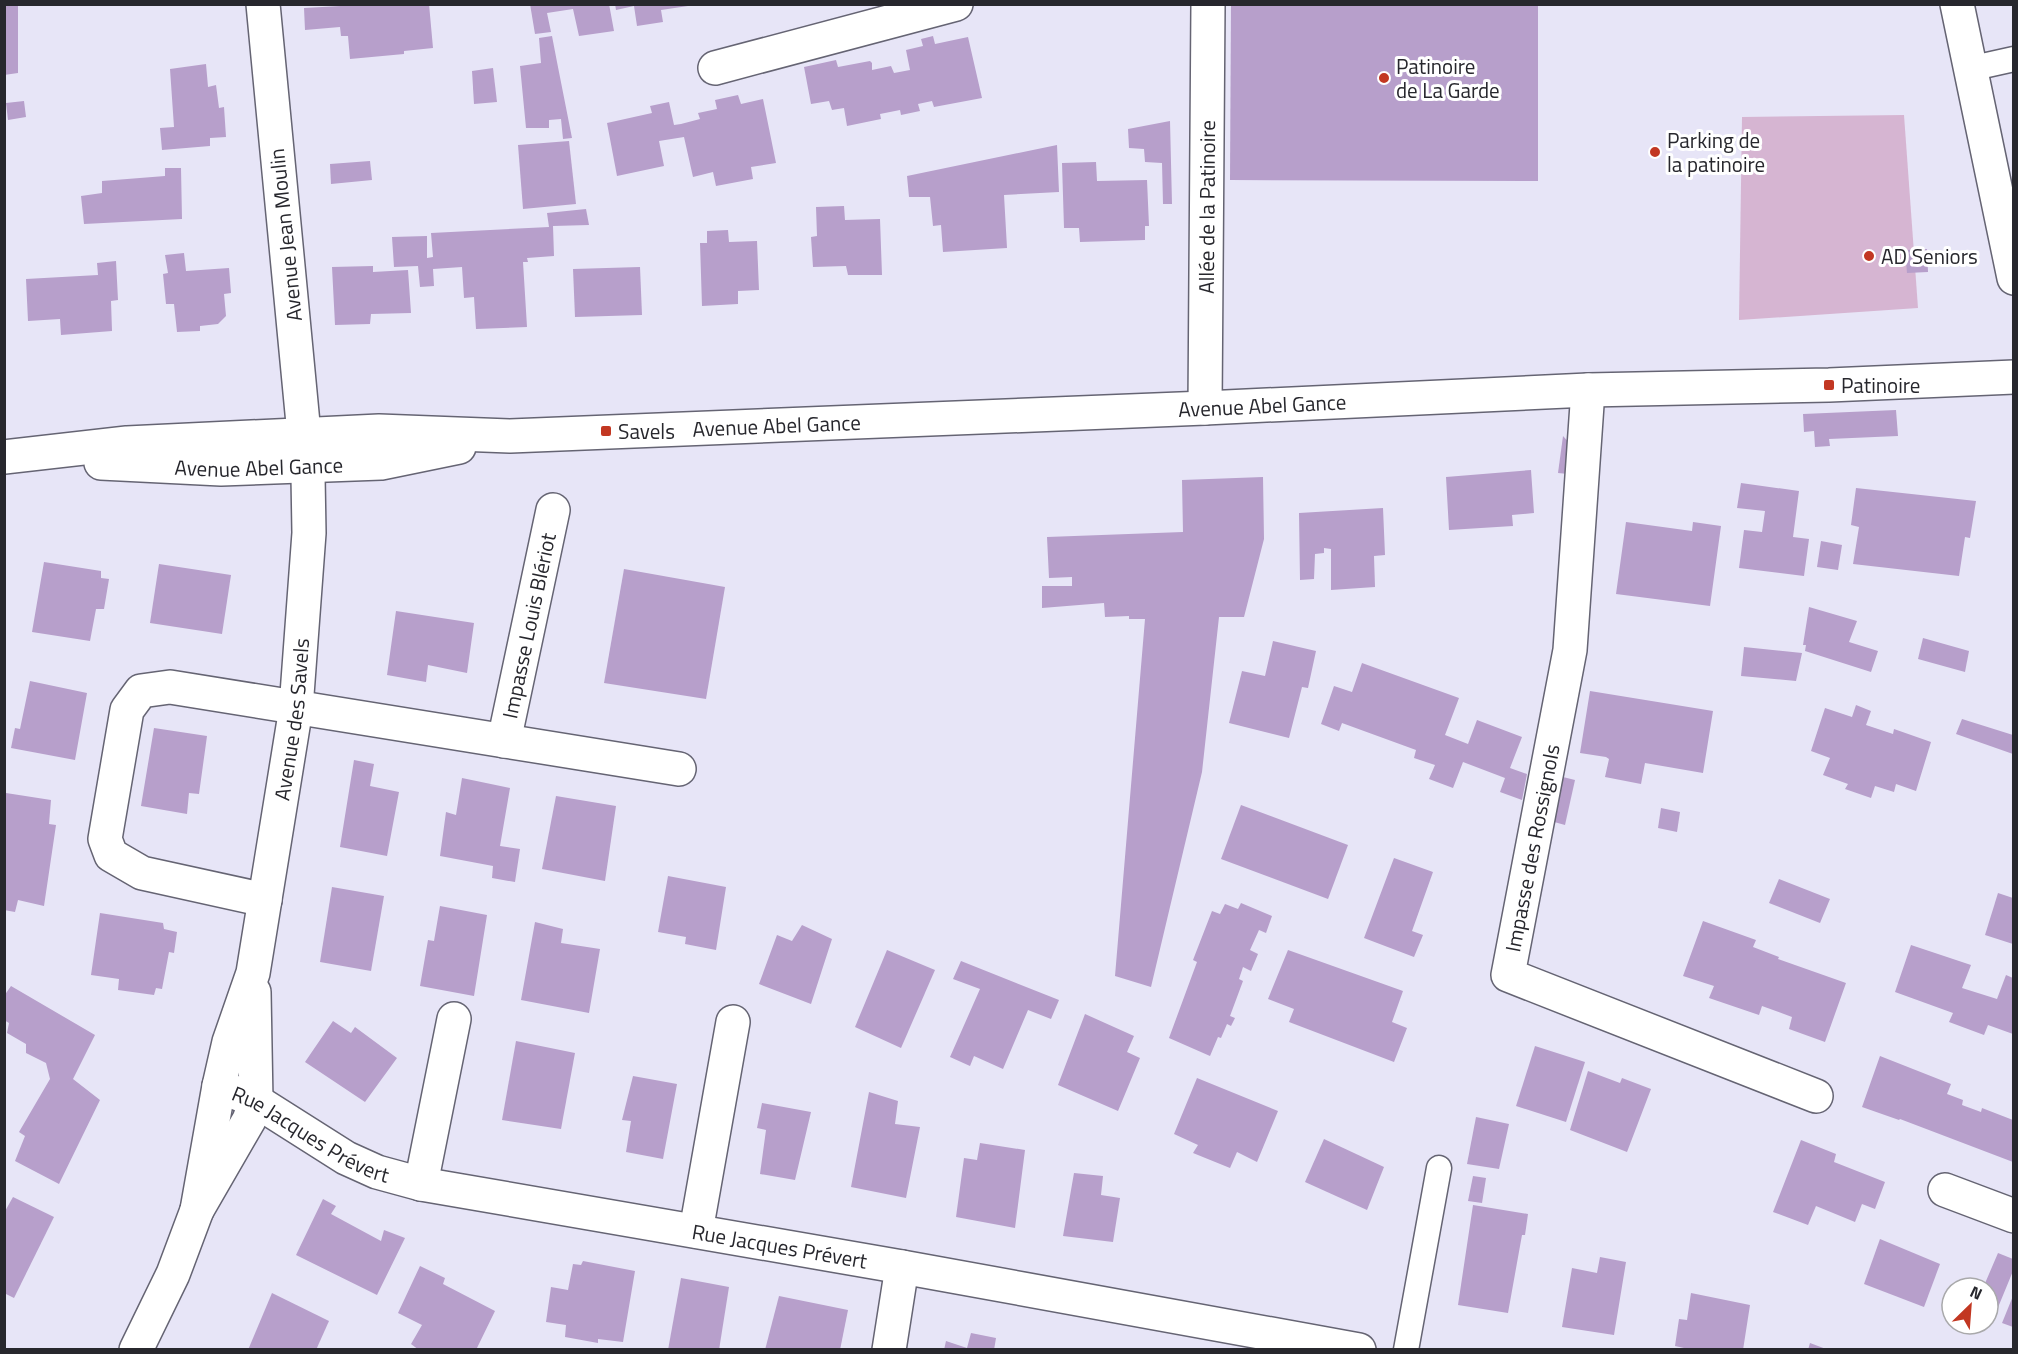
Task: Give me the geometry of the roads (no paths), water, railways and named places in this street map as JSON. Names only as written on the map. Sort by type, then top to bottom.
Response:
[{"type":"street","name":"Avenue Jean Moulin","points":[[262,4],[304,450]]},
{"type":"street","points":[[715,68],[956,4]]},
{"type":"street","name":"Allée de la Patinoire","points":[[1205,408],[1208,4]]},
{"type":"street","points":[[1957,4],[2013,278]]},
{"type":"street","name":"Avenue Abel Gance","points":[[4,458],[221,469],[304,450],[381,463],[510,436],[1588,390],[1829,385],[2013,377]]},
{"type":"street","name":"Impasse des Rossignols","points":[[1588,390],[1570,650],[1508,975],[1816,1096]]},
{"type":"street","name":"Avenue des Savels","points":[[197,1210],[229,1042],[253,972],[296,708],[309,532],[304,450]]},
{"type":"street","name":"Impasse Louis Blériot","points":[[504,741],[553,510]]},
{"type":"street","name":"Impasse Louis Blériot","points":[[265,900],[142,873],[111,855],[105,839],[127,710],[141,691],[170,687],[679,769]]},
{"type":"street","name":"Avenue des Savels","points":[[136,1350],[173,1274],[197,1210],[249,1120],[256,1101],[253,972]]},
{"type":"street","points":[[421,1184],[454,1019]]},
{"type":"street","points":[[696,1231],[733,1022]]},
{"type":"street","name":"Rue Jacques Prévert","points":[[219,1086],[256,1101],[346,1158],[377,1172],[421,1184],[902,1267],[1247,1340],[1359,1350]]},
{"type":"street","points":[[1945,1190],[2013,1216]]},
{"type":"street","points":[[889,1350],[902,1267]]},
{"type":"lane","points":[[1969,69],[2013,59]]},
{"type":"lane","points":[[1406,1350],[1439,1168]]},
{"type":"place","name":"Patinoire de La Garde","points":[[1384,78]]},
{"type":"place","name":"Parking de la patinoire","points":[[1655,152]]},
{"type":"place","name":"AD Seniors","points":[[1869,256]]},
{"type":"place","name":"Patinoire","points":[[1829,385]]},
{"type":"place","name":"Savels","points":[[606,431]]}]
